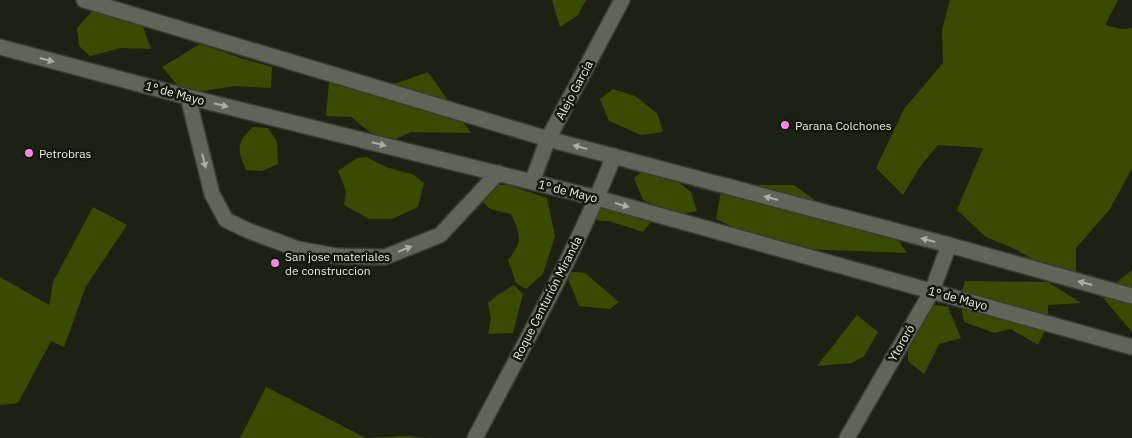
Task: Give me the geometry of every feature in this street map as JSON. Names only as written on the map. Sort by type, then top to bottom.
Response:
[{"type":"street","points":[[84,0],[548,139],[949,245],[1132,296]]},
{"type":"street","name":"Alejo García","points":[[532,182],[548,139],[622,0]]},
{"type":"street","name":"1° de Mayo","points":[[0,47],[188,97],[598,198],[1132,347]]},
{"type":"street","points":[[188,97],[212,194],[226,220],[249,231],[298,249],[336,256],[385,257],[440,235],[498,173]]},
{"type":"street","name":"Roque Centurión Miranda","points":[[475,438],[563,271],[598,198],[614,156]]},
{"type":"street","name":"Ytororó","points":[[847,438],[932,291],[949,245]]},
{"type":"green space","points":[[552,0],[586,0],[578,15],[560,27]]},
{"type":"green space","points":[[950,0],[1118,0],[1105,25],[1122,29],[1132,28],[1132,168],[1110,209],[1076,248],[1076,276],[1056,273],[1017,250],[986,237],[957,210],[983,148],[938,145],[919,168],[903,195],[876,168],[904,109],[943,63],[942,29]]},
{"type":"green space","points":[[94,9],[138,13],[151,49],[121,48],[90,56],[79,46],[77,28]]},
{"type":"green space","points":[[200,44],[272,67],[271,88],[235,86],[185,94],[162,67]]},
{"type":"green space","points":[[428,72],[471,133],[411,132],[385,144],[351,117],[326,116],[329,82],[389,97],[392,85]]},
{"type":"green space","points":[[613,89],[635,96],[657,113],[663,132],[641,135],[609,121],[600,99]]},
{"type":"green space","points":[[253,127],[268,128],[277,142],[278,164],[262,171],[246,170],[241,157],[241,142]]},
{"type":"green space","points":[[367,157],[386,167],[414,175],[424,183],[418,207],[392,219],[369,219],[344,205],[346,191],[338,171],[357,158]]},
{"type":"green space","points":[[647,168],[669,175],[691,192],[697,211],[674,215],[643,200],[634,178]]},
{"type":"green space","points":[[489,185],[508,185],[547,198],[555,236],[543,274],[526,289],[516,283],[508,260],[518,243],[517,228],[511,214],[490,209],[482,201]]},
{"type":"green space","points":[[722,185],[794,185],[835,215],[891,229],[907,253],[776,248],[716,219]]},
{"type":"green space","points":[[602,199],[657,214],[643,232],[609,221],[592,220]]},
{"type":"green space","points":[[93,207],[127,225],[86,286],[64,347],[51,341],[18,403],[0,405],[0,277],[49,305],[53,282]]},
{"type":"green space","points":[[1132,270],[1132,332],[1104,299],[1111,287]]},
{"type":"green space","points":[[565,271],[585,273],[619,302],[610,309],[579,306]]},
{"type":"green space","points":[[965,281],[1048,282],[1081,303],[1048,305],[1048,324],[1038,345],[1011,329],[994,333],[964,322],[960,299]]},
{"type":"green space","points":[[514,285],[523,294],[513,333],[488,334],[491,319],[488,303]]},
{"type":"green space","points":[[929,304],[948,307],[961,338],[939,344],[924,374],[908,361],[908,341]]},
{"type":"green space","points":[[857,315],[878,332],[864,356],[852,363],[817,366]]},
{"type":"green space","points":[[266,387],[366,438],[240,438]]},
{"type":"green space","points":[[404,436],[429,438],[366,438]]},
{"type":"place","name":"Parana Colchones","points":[[785,125]]},
{"type":"place","name":"Petrobras","points":[[29,153]]},
{"type":"place","name":"San jose materiales de construccion","points":[[275,263]]}]
